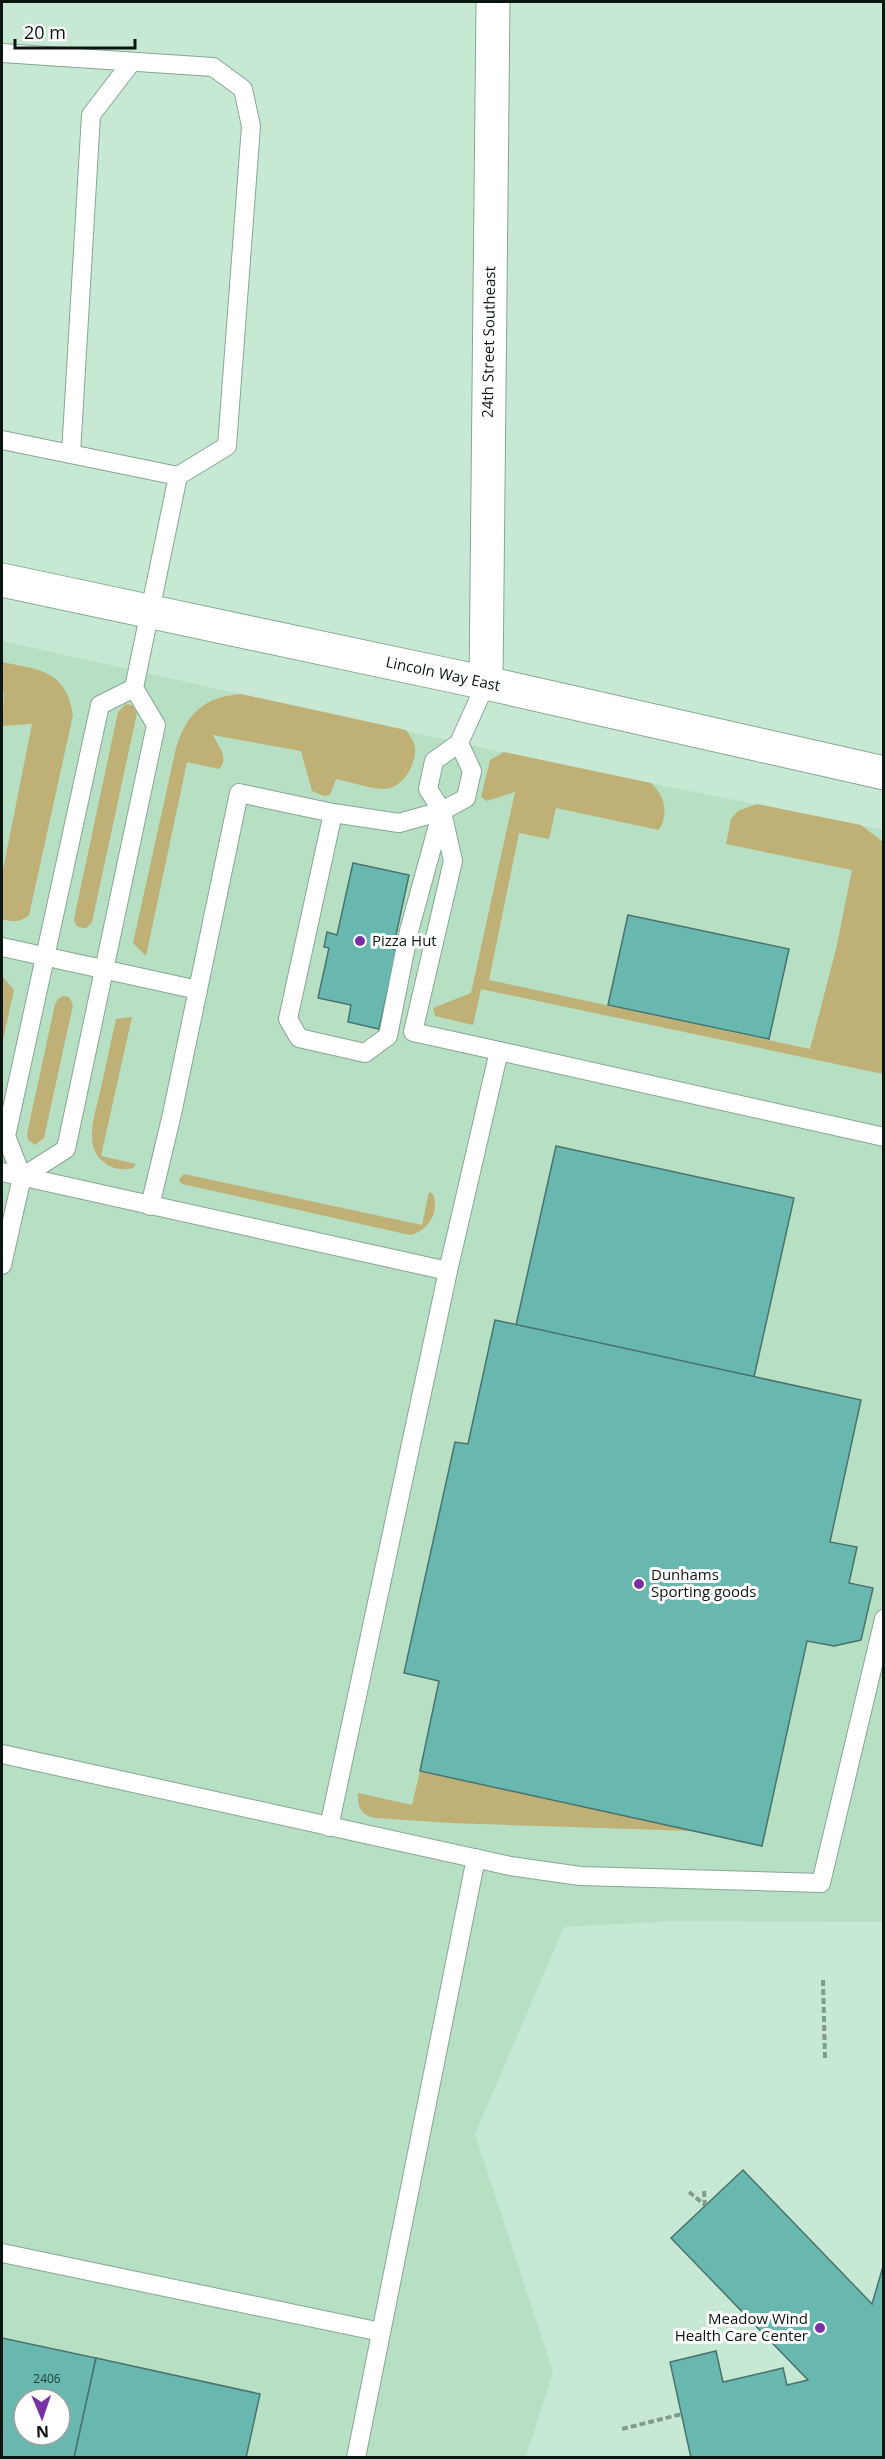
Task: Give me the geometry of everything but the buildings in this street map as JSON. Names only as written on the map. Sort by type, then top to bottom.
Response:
[{"type":"main road","name":"24th Street Southeast","points":[[486,683],[493,2]]},
{"type":"main road","name":"Lincoln Way East","points":[[2,580],[486,683],[884,773]]},
{"type":"lane","points":[[2,53],[213,67],[243,89],[251,126],[227,446],[178,476],[2,440]]},
{"type":"lane","points":[[71,454],[92,115],[131,63]]},
{"type":"lane","points":[[22,1177],[66,1149],[156,725],[134,688],[178,476]]},
{"type":"lane","points":[[486,683],[459,743],[434,761],[428,789],[442,811],[453,861],[413,1032],[884,1137]]},
{"type":"lane","points":[[2,1264],[22,1177],[6,1136],[100,705],[134,688]]},
{"type":"lane","points":[[150,1206],[239,793],[333,813],[399,823],[442,811],[466,798],[472,771],[459,743]]},
{"type":"lane","points":[[333,813],[288,1019],[299,1038],[365,1053],[388,1036],[409,931],[442,811]]},
{"type":"lane","points":[[2,946],[198,990]]},
{"type":"lane","points":[[329,1827],[448,1271],[499,1051]]},
{"type":"lane","points":[[2,1172],[448,1271]]},
{"type":"lane","points":[[2,1754],[510,1866],[580,1876],[821,1883],[884,1619]]},
{"type":"lane","points":[[356,2457],[476,1858]]},
{"type":"lane","points":[[2,2253],[381,2332]]},
{"type":"path","points":[[823,1980],[825,2059]]},
{"type":"path","points":[[689,2192],[705,2205],[704,2191]]},
{"type":"path","points":[[622,2429],[681,2414]]},
{"type":"shaded area","points":[[2,641],[551,763],[883,830],[883,1922],[674,1921],[564,1927],[475,2134],[553,2372],[526,2457],[2,2458]]},
{"type":"shaded area","points":[[2,662],[39,670],[49,675],[64,689],[73,715],[29,915],[16,921],[2,919],[2,875],[32,724],[2,726],[4,693],[2,692]]},
{"type":"shaded area","points":[[241,694],[406,730],[414,745],[414,761],[402,781],[390,788],[371,787],[336,779],[330,795],[324,796],[312,791],[301,751],[213,735],[222,752],[222,765],[219,769],[187,762],[146,956],[133,943],[180,736],[192,716],[207,703]]},
{"type":"shaded area","points":[[126,704],[132,705],[137,713],[92,922],[86,928],[81,928],[76,925],[74,919],[118,712]]},
{"type":"shaded area","points":[[504,752],[651,783],[660,794],[665,811],[659,830],[556,808],[549,839],[519,833],[489,980],[810,1049],[836,949],[852,870],[726,844],[731,819],[738,811],[757,804],[861,825],[883,842],[883,1074],[481,989],[473,1025],[435,1016],[433,1008],[471,993],[515,792],[487,801],[481,797],[490,760]]},
{"type":"shaded area","points":[[2,976],[14,990],[2,1044]]},
{"type":"shaded area","points":[[63,996],[69,997],[73,1005],[44,1138],[35,1145],[28,1140],[27,1134],[55,1004]]},
{"type":"shaded area","points":[[132,1017],[101,1156],[136,1164],[133,1168],[118,1169],[111,1167],[100,1158],[93,1146],[92,1133],[116,1019]]},
{"type":"shaded area","points":[[184,1174],[422,1225],[429,1192],[433,1194],[435,1201],[434,1214],[427,1225],[410,1235],[182,1184],[179,1179]]},
{"type":"shaded area","points":[[420,1771],[695,1831],[450,1823],[376,1818],[361,1810],[358,1793],[412,1805]]},
{"type":"place","name":"Pizza Hut","points":[[360,941]]},
{"type":"place","name":"Dunhams Sporting goods","points":[[639,1584]]},
{"type":"place","name":"Meadow Wind Health Care Center","points":[[820,2328]]}]
